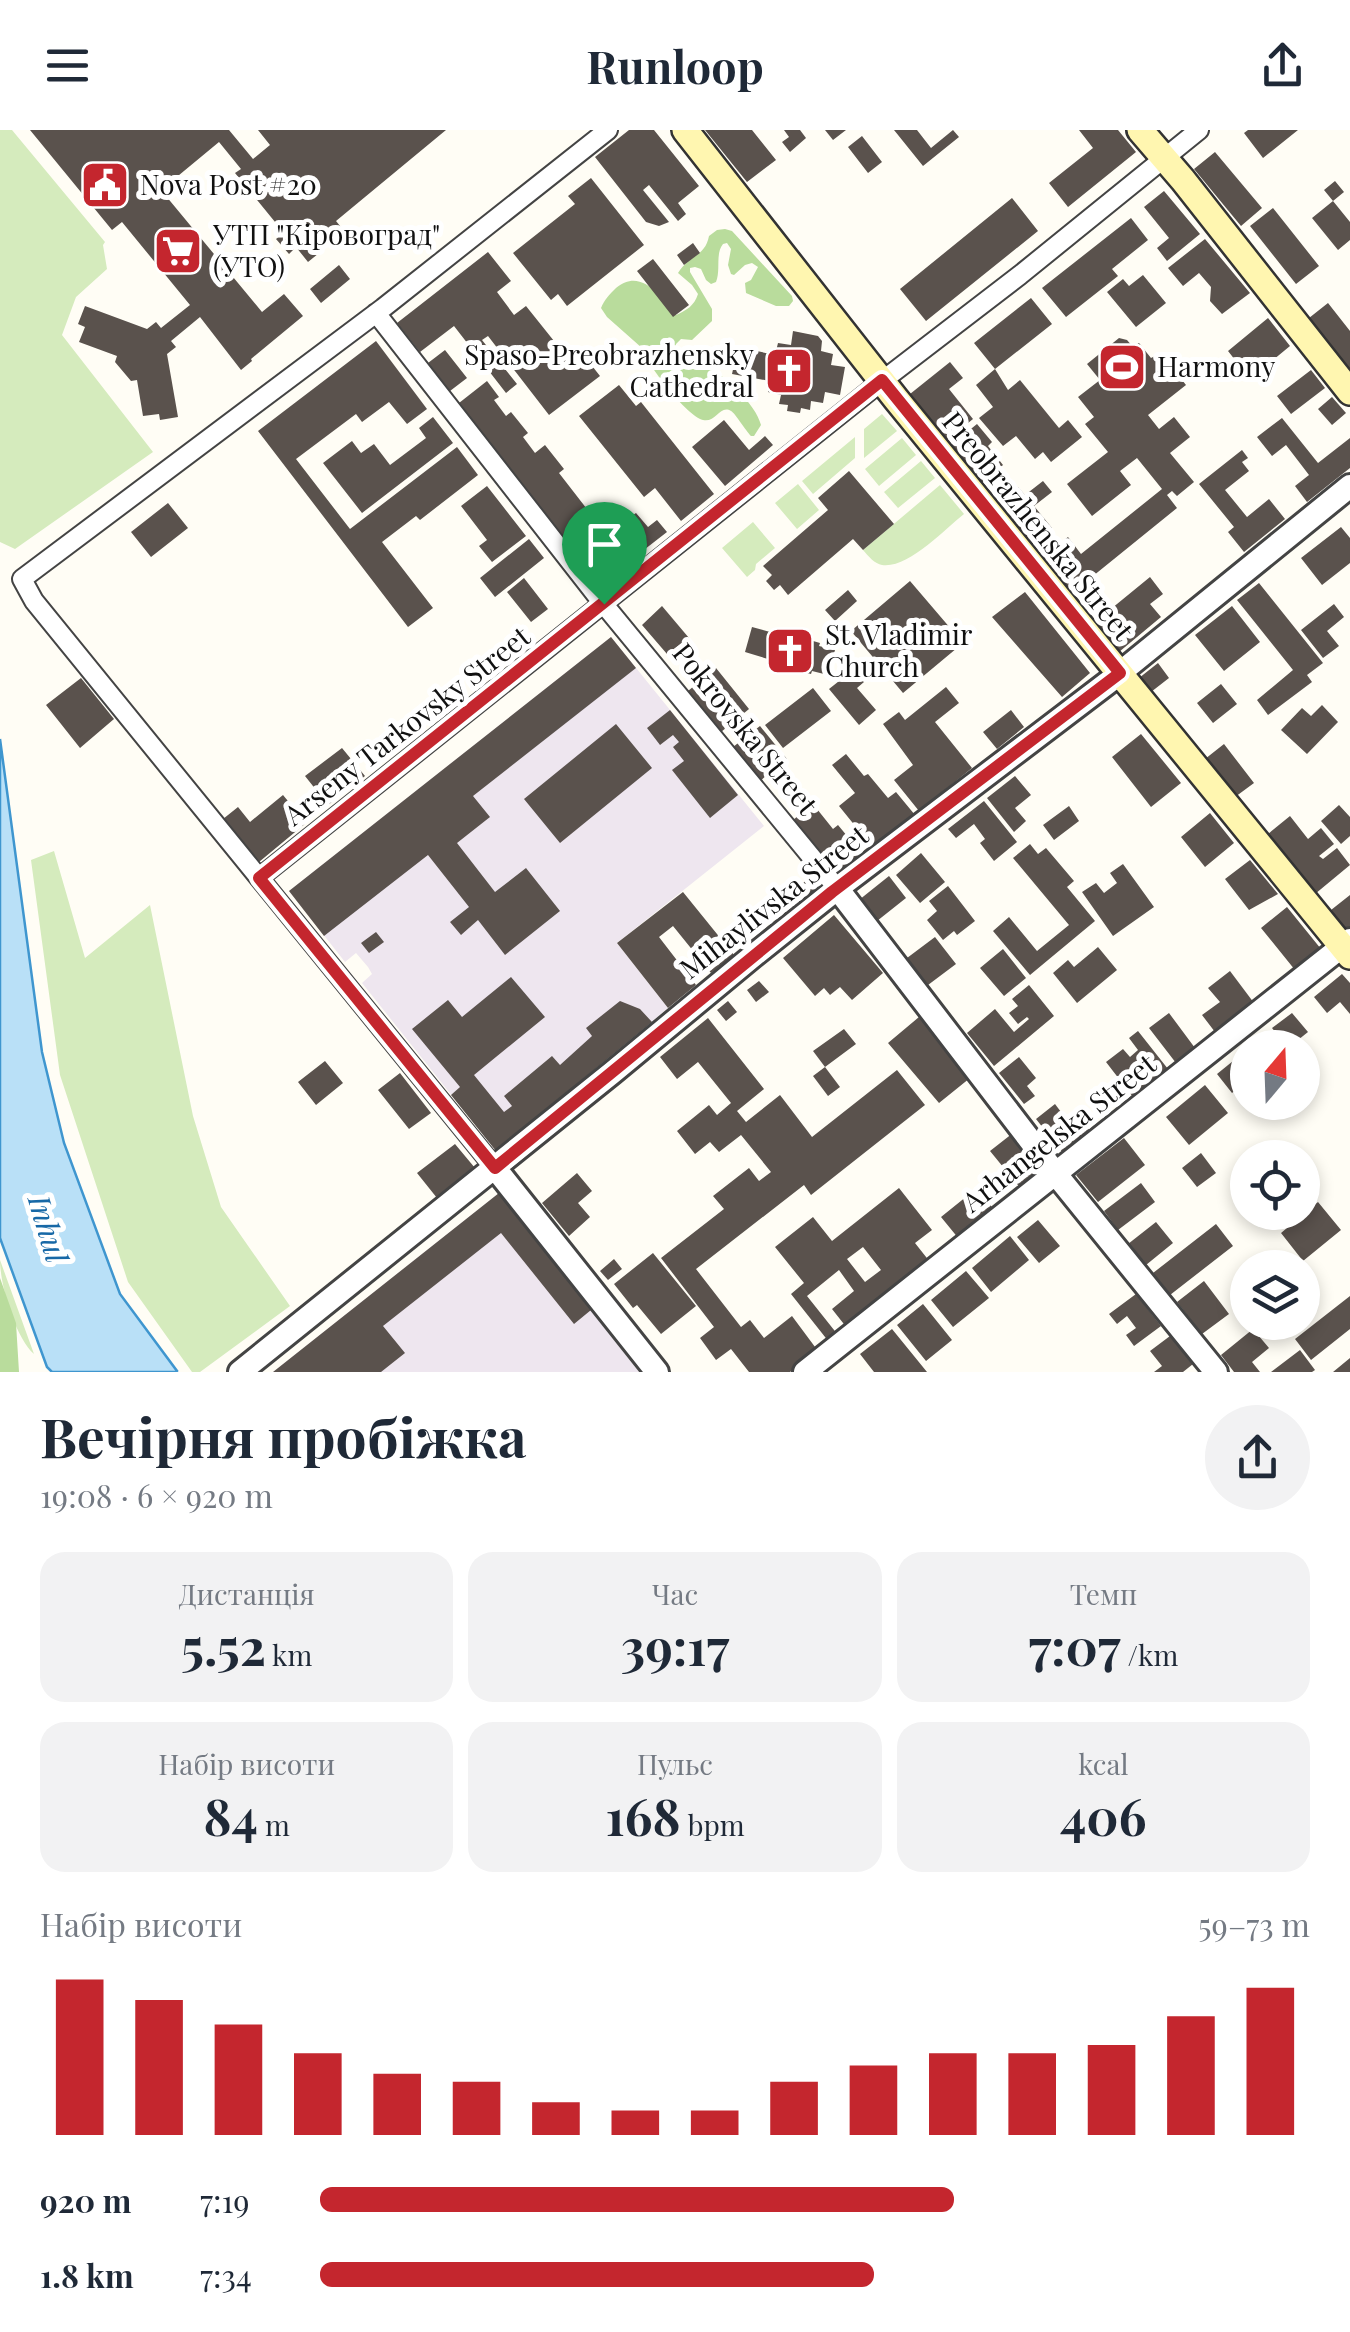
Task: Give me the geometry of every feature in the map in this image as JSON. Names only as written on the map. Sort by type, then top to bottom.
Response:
[{"type":"main road","name":"Preobrazhenska Street","points":[[685,130],[882,380],[1347,947]]},
{"type":"main road","points":[[1140,130],[1350,392]]},
{"type":"street","points":[[608,130],[376,313],[22,580],[34,601],[657,1372]]},
{"type":"street","name":"Arseny Tarkovsky Street","points":[[259,878],[1199,130]]},
{"type":"street","name":"Pokrovska Street","points":[[376,313],[604,604],[837,888],[1056,1174],[1216,1372]]},
{"type":"street","name":"Mihaylivska Street","points":[[240,1372],[837,888],[1120,673],[1350,486]]},
{"type":"street","name":"Arhangelska Street","points":[[804,1372],[1347,947]]},
{"type":"shaded area","points":[[611,637],[764,826],[617,943],[668,1008],[496,1151],[362,983],[372,974],[368,967],[356,953],[345,962],[289,891]]},
{"type":"shaded area","points":[[499,1193],[639,1372],[273,1372]]},
{"type":"green space","points":[[0,130],[12,130],[105,242],[107,269],[76,297],[62,335],[153,452],[15,549],[0,542]]},
{"type":"green space","points":[[725,229],[732,231],[793,301],[789,306],[776,306],[746,293],[745,283],[758,267],[752,263],[731,274],[731,249],[723,244],[716,282],[706,280],[701,269],[690,268],[712,309],[712,321],[692,340],[681,339],[675,350],[684,359],[720,375],[738,390],[761,425],[754,436],[731,411],[724,410],[703,420],[687,409],[659,377],[642,348],[601,308],[616,288],[634,281],[649,286],[676,315],[687,309],[698,294],[678,273],[704,248],[709,236]]},
{"type":"green space","points":[[882,414],[897,431],[864,458],[864,429]]},
{"type":"green space","points":[[855,437],[855,458],[813,494],[802,481]]},
{"type":"green space","points":[[902,438],[916,455],[879,486],[865,469]]},
{"type":"green space","points":[[921,461],[935,478],[898,508],[884,492]]},
{"type":"green space","points":[[798,484],[819,510],[797,529],[775,503]]},
{"type":"green space","points":[[940,485],[964,514],[903,561],[882,565],[869,557],[863,550]]},
{"type":"green space","points":[[753,522],[775,548],[747,577],[722,548]]},
{"type":"green space","points":[[54,851],[85,958],[150,905],[193,1116],[221,1207],[290,1306],[200,1372],[192,1372],[128,1282],[60,1075],[31,860]]},
{"type":"green space","points":[[0,1260],[34,1354],[10,1310]]},
{"type":"green space","points":[[0,1278],[16,1323],[19,1372],[0,1372]]},
{"type":"water","name":"Inhul","points":[[0,739],[42,1052],[64,1143],[120,1294],[176,1372],[52,1372],[0,1238]]},
{"type":"building","name":"УТП \"Кіровоград\" (УТО)","points":[[30,130],[229,130],[253,159],[270,145],[258,130],[446,130],[336,221],[345,232],[308,262],[296,247],[289,254],[276,239],[284,233],[235,173],[241,169],[219,142],[161,190],[262,312],[284,294],[303,316],[241,370],[200,317],[171,341],[176,347],[167,354],[178,417],[160,420],[159,414],[143,416],[137,380],[131,381],[115,362],[117,356],[79,342],[85,327],[78,324],[85,306],[147,329],[156,322],[161,328],[190,305],[122,222],[112,230]]},
{"type":"building","points":[[629,130],[654,130],[699,186],[678,203],[686,214],[678,221],[649,185],[643,190],[669,222],[659,226],[646,222],[595,157]]},
{"type":"building","points":[[705,130],[752,130],[776,160],[747,182]]},
{"type":"building","points":[[784,130],[800,130],[806,138],[790,152],[782,142],[789,137]]},
{"type":"building","points":[[825,130],[846,130],[833,140]]},
{"type":"building","points":[[894,130],[917,130],[931,148],[953,130],[959,137],[923,166]]},
{"type":"building","points":[[1079,130],[1118,130],[1136,152],[1068,207],[1049,183],[1093,148]]},
{"type":"building","points":[[1298,130],[1263,158],[1244,133]]},
{"type":"building","points":[[862,136],[882,162],[868,173],[848,147]]},
{"type":"building","points":[[1215,152],[1262,208],[1241,226],[1194,169]]},
{"type":"building","points":[[591,178],[644,245],[567,306],[558,294],[551,300],[513,253],[575,204],[568,196]]},
{"type":"building","points":[[1335,181],[1344,192],[1333,201],[1324,190]]},
{"type":"building","points":[[1164,191],[1200,234],[1167,261],[1157,248],[1169,238],[1144,207]]},
{"type":"building","points":[[1012,198],[1038,231],[926,321],[900,289]]},
{"type":"building","points":[[1333,201],[1350,222],[1350,240],[1338,250],[1312,218]]},
{"type":"building","points":[[1273,208],[1319,266],[1296,284],[1250,226]]},
{"type":"building","points":[[1131,218],[1148,240],[1112,269],[1118,276],[1066,317],[1042,288]]},
{"type":"building","points":[[1205,239],[1250,293],[1222,314],[1210,301],[1211,287],[1199,273],[1183,286],[1168,268]]},
{"type":"building","points":[[693,243],[700,253],[684,265],[677,255]]},
{"type":"building","points":[[488,252],[511,281],[497,292],[514,315],[526,306],[574,366],[585,357],[600,376],[549,415],[488,336],[482,340],[517,384],[506,393],[454,326],[420,352],[397,323]]},
{"type":"building","points":[[653,259],[689,305],[673,317],[637,271]]},
{"type":"building","points":[[339,265],[350,279],[321,303],[310,289]]},
{"type":"building","points":[[1143,275],[1166,303],[1136,327],[1107,292],[1123,279],[1129,286]]},
{"type":"building","points":[[1031,298],[1052,324],[995,369],[974,343]]},
{"type":"building","points":[[1328,303],[1350,331],[1350,370],[1309,318]]},
{"type":"building","points":[[1268,318],[1290,346],[1250,379],[1228,351]]},
{"type":"building","name":"Spaso-Preobrazhensky Cathedral","points":[[793,331],[818,336],[821,351],[833,354],[831,365],[845,367],[840,395],[825,392],[823,403],[811,401],[810,410],[801,408],[800,413],[787,411],[788,405],[779,404],[781,395],[768,392],[770,381],[732,374],[738,347],[775,355],[778,343],[791,345]]},
{"type":"building","points":[[1119,338],[1133,347],[1139,343],[1166,370],[1171,366],[1186,385],[1148,415],[1159,429],[1174,417],[1190,437],[1170,453],[1194,482],[1177,496],[1172,491],[1167,495],[1177,508],[1072,593],[1043,557],[1068,537],[1081,554],[1162,489],[1137,458],[1120,471],[1131,485],[1092,516],[1067,484],[1108,452],[1085,424],[1094,417],[1078,397],[1100,380],[1087,364]]},
{"type":"building","points":[[376,341],[427,409],[407,424],[389,402],[362,422],[356,414],[296,459],[350,529],[457,447],[478,475],[420,520],[416,516],[382,542],[433,608],[408,627],[258,431]]},
{"type":"building","points":[[445,350],[467,378],[450,391],[428,363]]},
{"type":"building","points":[[950,362],[963,378],[949,389],[973,419],[947,440],[910,394]]},
{"type":"building","points":[[995,369],[1008,390],[1020,380],[1059,428],[1068,420],[1082,437],[1051,462],[1043,452],[1035,459],[1016,436],[1003,446],[979,418],[993,407],[976,385]]},
{"type":"building","points":[[1311,370],[1325,388],[1291,414],[1277,396]]},
{"type":"building","points":[[487,381],[506,416],[511,412],[528,433],[523,437],[535,453],[545,445],[564,469],[559,473],[597,522],[617,507],[627,519],[636,513],[648,527],[657,520],[667,532],[600,584],[459,403]]},
{"type":"building","points":[[619,385],[636,406],[641,402],[714,494],[681,521],[655,488],[644,497],[579,416]]},
{"type":"building","points":[[1332,397],[1346,413],[1332,425],[1318,409]]},
{"type":"building","points":[[433,417],[453,443],[362,513],[323,463],[352,441],[361,453],[374,444],[390,465],[426,438],[419,428]]},
{"type":"building","points":[[1282,418],[1318,463],[1350,438],[1350,468],[1307,502],[1295,486],[1309,475],[1286,445],[1272,456],[1257,437]]},
{"type":"building","points":[[724,420],[749,450],[765,436],[773,445],[725,486],[692,447]]},
{"type":"building","points":[[977,424],[992,442],[988,446],[1003,465],[982,483],[951,445]]},
{"type":"building","points":[[1242,450],[1248,458],[1242,462],[1249,471],[1225,490],[1247,517],[1269,499],[1285,519],[1244,552],[1228,532],[1234,527],[1199,484]]},
{"type":"building","points":[[849,471],[894,524],[863,550],[853,539],[788,595],[780,585],[774,590],[766,581],[772,575],[763,566],[828,510],[818,498]]},
{"type":"building","points":[[1043,481],[1052,492],[1034,506],[1052,528],[1032,544],[998,503],[1018,487],[1025,495]]},
{"type":"building","points":[[487,486],[526,536],[492,562],[479,546],[487,540],[461,506]]},
{"type":"building","points":[[168,503],[188,528],[151,557],[131,532]]},
{"type":"building","points":[[1341,527],[1350,538],[1350,563],[1322,585],[1301,558]]},
{"type":"building","points":[[529,539],[544,558],[495,597],[480,578]]},
{"type":"building","points":[[1150,577],[1163,594],[1150,604],[1161,617],[1119,652],[1095,622]]},
{"type":"building","points":[[524,578],[548,609],[531,622],[507,592]]},
{"type":"building","points":[[910,581],[963,643],[903,693],[851,631]]},
{"type":"building","points":[[1259,583],[1323,663],[1307,675],[1312,682],[1268,715],[1257,700],[1293,670],[1237,600]]},
{"type":"building","points":[[848,590],[857,601],[835,621],[825,610]]},
{"type":"building","points":[[1025,592],[1090,673],[1062,697],[992,617]]},
{"type":"building","points":[[1334,604],[1344,617],[1327,631],[1339,646],[1323,658],[1301,630]]},
{"type":"building","points":[[662,606],[689,638],[667,654],[642,625]]},
{"type":"building","points":[[1232,606],[1260,642],[1224,671],[1195,635]]},
{"type":"building","name":"St. Vladimir Church","points":[[752,627],[788,637],[789,634],[835,650],[828,675],[780,666],[781,663],[745,652]]},
{"type":"building","points":[[611,637],[636,668],[473,796],[490,817],[457,843],[495,892],[526,868],[560,911],[505,955],[478,920],[461,935],[450,922],[469,907],[428,855],[324,936],[289,891]]},
{"type":"building","points":[[1158,663],[1169,678],[1151,692],[1139,678]]},
{"type":"building","points":[[716,668],[749,709],[721,732],[688,691]]},
{"type":"building","points":[[853,670],[864,682],[857,688],[876,710],[859,725],[829,689]]},
{"type":"building","points":[[81,678],[114,719],[80,748],[46,705]]},
{"type":"building","points":[[1221,684],[1237,704],[1213,723],[1197,703]]},
{"type":"building","points":[[946,687],[959,703],[935,722],[972,768],[919,811],[894,780],[913,765],[883,724],[899,712],[905,720]]},
{"type":"building","points":[[813,688],[831,711],[783,748],[765,725]]},
{"type":"building","points":[[1322,705],[1338,722],[1307,754],[1281,730],[1302,708],[1311,716]]},
{"type":"building","points":[[670,710],[738,795],[710,818],[672,770],[684,761],[673,747],[679,742],[673,735],[660,745],[647,728]]},
{"type":"building","points":[[1011,710],[1024,727],[997,749],[983,732]]},
{"type":"building","points":[[616,724],[652,768],[560,843],[524,799]]},
{"type":"building","points":[[760,726],[787,759],[760,781],[733,747]]},
{"type":"building","points":[[1141,734],[1181,783],[1151,807],[1112,757]]},
{"type":"building","points":[[1224,744],[1254,783],[1235,797],[1205,759]]},
{"type":"building","points":[[342,748],[365,776],[328,805],[305,776]]},
{"type":"building","points":[[846,754],[888,798],[896,792],[915,815],[873,848],[839,806],[855,793],[832,765]]},
{"type":"building","points":[[1015,776],[1031,795],[1015,808],[1026,821],[1014,832],[987,798]]},
{"type":"building","points":[[283,795],[306,823],[259,862],[223,819],[238,807],[250,822]]},
{"type":"building","points":[[984,801],[1017,842],[994,861],[980,843],[985,839],[974,824],[956,838],[948,829]]},
{"type":"building","points":[[813,804],[833,829],[838,825],[862,854],[837,874],[793,820]]},
{"type":"building","points":[[1339,805],[1350,817],[1350,836],[1341,844],[1321,821]]},
{"type":"building","points":[[1069,806],[1079,821],[1054,840],[1043,825]]},
{"type":"building","points":[[1210,813],[1234,843],[1205,867],[1181,837]]},
{"type":"building","points":[[1290,816],[1308,839],[1321,828],[1334,844],[1319,856],[1323,859],[1337,848],[1350,865],[1315,894],[1268,834]]},
{"type":"building","points":[[1030,844],[1038,854],[1046,848],[1074,881],[1067,887],[1095,921],[1030,975],[993,931],[1009,917],[1037,951],[1069,925],[1013,858]]},
{"type":"building","points":[[921,853],[945,882],[920,903],[896,875]]},
{"type":"building","points":[[1250,860],[1278,894],[1249,910],[1225,879]]},
{"type":"building","points":[[1123,864],[1154,907],[1113,936],[1082,892],[1096,883],[1104,893],[1117,883],[1110,873]]},
{"type":"building","points":[[889,876],[906,898],[877,921],[859,900]]},
{"type":"building","points":[[808,879],[816,889],[807,896],[799,886]]},
{"type":"building","points":[[948,886],[975,921],[943,940],[927,920],[937,911],[929,901]]},
{"type":"building","points":[[683,892],[734,955],[711,973],[673,926],[659,937],[696,985],[668,1008],[617,943]]},
{"type":"building","points":[[1350,895],[1350,934],[1331,910]]},
{"type":"building","points":[[1287,907],[1321,949],[1295,970],[1261,928]]},
{"type":"building","points":[[834,915],[883,973],[852,1000],[840,987],[830,995],[824,988],[815,996],[783,958]]},
{"type":"building","points":[[376,932],[384,942],[369,953],[361,943]]},
{"type":"building","points":[[935,937],[956,964],[928,985],[907,958]]},
{"type":"building","points":[[1098,947],[1117,970],[1077,1003],[1053,973],[1068,960],[1074,967]]},
{"type":"building","points":[[1003,949],[1026,978],[1004,996],[980,968]]},
{"type":"building","points":[[1230,971],[1254,1003],[1215,1032],[1202,1015],[1220,1002],[1208,988]]},
{"type":"building","points":[[1342,974],[1350,983],[1350,1014],[1340,1002],[1327,1013],[1314,997]]},
{"type":"building","points":[[511,977],[545,1017],[474,1075],[504,1112],[512,1106],[504,1096],[552,1056],[560,1065],[592,1036],[586,1028],[620,1001],[640,1009],[652,1022],[496,1151],[451,1095],[460,1087],[412,1029],[448,1000],[462,1017]]},
{"type":"building","points":[[759,981],[769,992],[756,1002],[747,990]]},
{"type":"building","points":[[1029,985],[1054,1016],[994,1066],[967,1033],[995,1009],[1014,1032],[1029,1019],[1018,1024],[1009,1013],[1018,1006],[1012,999]]},
{"type":"building","points":[[728,1001],[737,1012],[726,1021],[717,1010]]},
{"type":"building","points":[[1169,1013],[1195,1048],[1176,1063],[1149,1028]]},
{"type":"building","points":[[1292,1013],[1306,1030],[1274,1030]]},
{"type":"building","points":[[919,1017],[970,1078],[939,1103],[888,1043]]},
{"type":"building","points":[[708,1018],[764,1089],[737,1111],[746,1122],[780,1095],[812,1137],[897,1070],[925,1105],[811,1195],[804,1185],[696,1269],[741,1327],[750,1320],[764,1338],[792,1316],[818,1351],[790,1372],[749,1372],[731,1349],[716,1360],[700,1338],[714,1327],[661,1258],[724,1209],[713,1196],[749,1168],[759,1181],[771,1172],[741,1135],[719,1152],[710,1142],[695,1154],[677,1131],[709,1105],[717,1115],[731,1103],[698,1062],[677,1079],[660,1057]]},
{"type":"building","points":[[844,1029],[856,1044],[825,1067],[813,1051]]},
{"type":"building","points":[[1138,1031],[1168,1069],[1133,1097],[1106,1062],[1123,1049],[1130,1057],[1138,1050],[1129,1038]]},
{"type":"building","points":[[1019,1057],[1036,1078],[1027,1086],[1035,1096],[1024,1104],[999,1073]]},
{"type":"building","points":[[325,1061],[343,1083],[316,1105],[298,1082]]},
{"type":"building","points":[[1230,1063],[1230,1090],[1217,1074]]},
{"type":"building","points":[[825,1067],[840,1087],[828,1096],[813,1076]]},
{"type":"building","points":[[400,1073],[431,1113],[409,1129],[378,1090]]},
{"type":"building","points":[[1205,1085],[1228,1113],[1189,1145],[1166,1117]]},
{"type":"building","points":[[1055,1104],[1070,1124],[1079,1117],[1090,1130],[1062,1152],[1036,1119]]},
{"type":"building","points":[[1013,1133],[1044,1173],[1022,1190],[990,1151]]},
{"type":"building","points":[[1124,1138],[1145,1165],[1098,1202],[1076,1175]]},
{"type":"building","points":[[455,1144],[475,1168],[437,1198],[417,1173]]},
{"type":"building","points":[[1201,1153],[1216,1173],[1197,1187],[1182,1168]]},
{"type":"building","points":[[577,1173],[592,1191],[578,1203],[590,1217],[569,1236],[542,1203]]},
{"type":"building","points":[[1141,1183],[1155,1202],[1118,1230],[1104,1211]]},
{"type":"building","points":[[899,1188],[932,1230],[915,1243],[930,1262],[847,1328],[832,1309],[854,1291],[839,1270],[807,1296],[838,1335],[829,1342],[791,1294],[804,1283],[775,1247],[813,1217],[832,1241]],"holes":[[[863,1247],[881,1270],[865,1282],[847,1259]]]},
{"type":"building","points":[[977,1188],[995,1211],[959,1239],[941,1217]]},
{"type":"building","points":[[499,1193],[591,1310],[574,1324],[501,1233],[383,1326],[405,1353],[381,1372],[273,1372]]},
{"type":"building","points":[[1320,1204],[1341,1230],[1316,1250],[1294,1250],[1281,1233],[1320,1230]]},
{"type":"building","points":[[1038,1220],[1060,1246],[1039,1263],[1017,1237]]},
{"type":"building","points":[[1156,1222],[1173,1243],[1146,1265],[1128,1244]]},
{"type":"building","points":[[1216,1224],[1233,1246],[1170,1295],[1153,1273]]},
{"type":"building","points":[[1010,1236],[1029,1260],[991,1292],[972,1268]]},
{"type":"building","points":[[653,1253],[696,1306],[661,1334],[614,1284]]},
{"type":"building","points":[[614,1259],[622,1269],[608,1280],[600,1271]]},
{"type":"building","points":[[966,1271],[989,1298],[953,1327],[931,1300]]},
{"type":"building","points":[[1204,1281],[1229,1314],[1202,1334],[1177,1302]]},
{"type":"building","points":[[1136,1294],[1161,1326],[1134,1346],[1126,1335],[1136,1328],[1127,1316],[1117,1324],[1109,1314]]},
{"type":"building","points":[[1350,1296],[1350,1329],[1311,1360],[1296,1340],[1320,1340],[1320,1319]]},
{"type":"building","points":[[923,1304],[952,1340],[926,1361],[897,1325]]},
{"type":"building","points":[[892,1329],[927,1372],[874,1372],[860,1354]]},
{"type":"building","points":[[1170,1336],[1193,1364],[1183,1372],[1154,1372],[1162,1366],[1150,1351]]},
{"type":"building","points":[[1239,1340],[1262,1340],[1269,1348],[1252,1362],[1260,1372],[1234,1372],[1221,1355]]},
{"type":"building","points":[[1300,1350],[1315,1370],[1271,1372]]},
{"type":"building","points":[[1350,1358],[1350,1372],[1333,1372]]},
{"type":"place","name":"Nova Post #20","points":[[105,185]]},
{"type":"place","name":"УТП \"Кіровоград\" (УТО)","points":[[178,251]]},
{"type":"place","name":"Harmony","points":[[1122,367]]},
{"type":"place","name":"Spaso-Preobrazhensky Cathedral","points":[[789,371]]},
{"type":"place","name":"St. Vladimir Church","points":[[790,651]]},
{"type":"route","points":[[882,380],[1120,673],[832,892],[495,1168],[259,878],[604,604],[882,380]]}]
